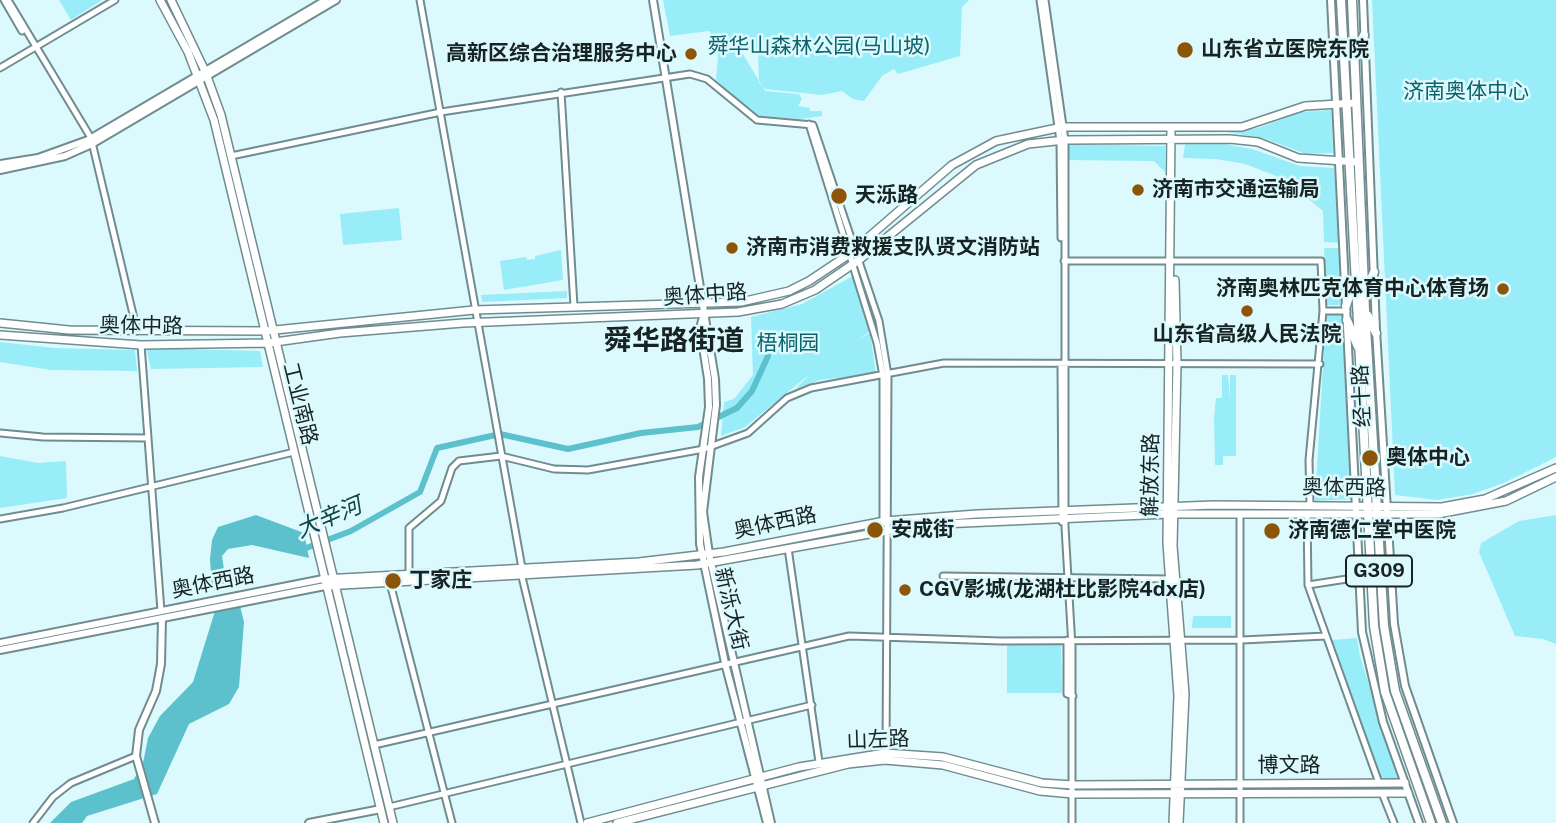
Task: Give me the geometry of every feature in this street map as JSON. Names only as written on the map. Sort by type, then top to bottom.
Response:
[{"type":"highway","name":"经十路","points":[[1341,0],[1351,103],[1378,510],[1379,572],[1387,655],[1404,719],[1441,823]]},
{"type":"highway","name":"经十路","points":[[1351,103],[1354,54],[1352,0]]},
{"type":"highway","points":[[1354,54],[1364,34]]},
{"type":"highway","name":"经十路","points":[[1354,162],[1361,354],[1378,510],[1371,555],[1374,626],[1385,692],[1431,823]]},
{"type":"highway","points":[[1364,293],[1374,272]]},
{"type":"highway","points":[[1356,274],[1347,313],[1361,354]]},
{"type":"highway","points":[[1365,310],[1376,333]]},
{"type":"highway","points":[[1360,576],[1371,555]]},
{"type":"main road","name":"工业南路","points":[[160,0],[188,52],[214,120],[328,554],[374,745],[385,808],[384,823]]},
{"type":"main road","name":"工业南路","points":[[170,0],[206,73],[221,115],[269,331]]},
{"type":"main road","points":[[206,73],[326,0]]},
{"type":"main road","points":[[0,170],[65,156],[336,0]]},
{"type":"main road","name":"新泺大街","points":[[653,0],[703,316],[708,329],[716,408],[708,448]]},
{"type":"main road","name":"经十路","points":[[1331,0],[1362,632],[1370,675],[1419,823]]},
{"type":"main road","name":"经十路","points":[[1363,0],[1376,333],[1378,510],[1399,664],[1453,823]]},
{"type":"main road","name":"奥体中路","points":[[0,323],[69,331],[269,331],[474,310],[741,302],[789,290],[809,281],[851,252],[968,155],[1006,139],[1059,128],[1242,127],[1305,106],[1351,103]]},
{"type":"main road","name":"解放东路","points":[[1174,128],[1173,364],[1168,579],[1179,641]]},
{"type":"main road","name":"奥体中路","points":[[0,335],[141,345],[272,342],[476,322],[703,316],[766,308],[798,299],[855,262],[976,164],[1028,144],[1063,141],[1230,139],[1258,142],[1298,159],[1354,162]]},
{"type":"main road","points":[[0,164],[50,154],[90,141]]},
{"type":"main road","name":"新泺大街","points":[[703,316],[700,328],[708,379],[705,554],[769,823]]},
{"type":"main road","points":[[22,337],[23,326]]},
{"type":"main road","name":"工业南路","points":[[272,342],[324,583],[385,808],[393,823]]},
{"type":"main road","name":"奥体西路","points":[[335,583],[409,575],[707,563],[886,529],[1171,510],[1307,514],[1423,508],[1464,504],[1516,488],[1556,468]]},
{"type":"main road","name":"奥体西路","points":[[1378,510],[1438,514],[1479,509],[1506,501],[1556,477]]},
{"type":"main road","name":"奥体西路","points":[[0,650],[214,604],[238,595],[324,583],[390,583],[639,562],[705,554],[886,521],[1063,510],[1171,510],[1310,505],[1358,510]]},
{"type":"main road","name":"解放东路","points":[[1171,510],[1185,694],[1177,784],[1179,823]]},
{"type":"main road","name":"奥体西路","points":[[214,604],[240,603],[324,583]]},
{"type":"main road","points":[[155,823],[136,756],[139,730],[156,691],[161,664],[161,615]]},
{"type":"main road","name":"奥体西路","points":[[0,643],[161,615]]},
{"type":"main road","name":"新泺大街","points":[[744,722],[759,767],[759,782]]},
{"type":"main road","name":"山左路","points":[[617,823],[819,762],[886,757],[943,757],[1042,783],[1177,784]]},
{"type":"main road","name":"山左路","points":[[584,823],[759,782],[886,757],[943,765],[1040,792],[1177,795]]},
{"type":"main road","name":"博文路","points":[[1177,784],[1405,783]]},
{"type":"main road","name":"博文路","points":[[1177,795],[1408,793]]},
{"type":"main road","name":"解放东路","points":[[1173,823],[1177,795]]},
{"type":"main road","points":[[309,823],[385,808]]},
{"type":"street","points":[[6,0],[90,141],[136,331]]},
{"type":"street","points":[[0,68],[115,0]]},
{"type":"street","points":[[420,0],[522,572],[552,703],[584,823]]},
{"type":"street","points":[[1042,0],[1063,141],[1063,363]]},
{"type":"street","points":[[231,156],[441,112],[690,74],[707,79],[757,120],[811,125],[851,252],[879,321],[885,376],[886,757]]},
{"type":"street","points":[[561,92],[574,306]]},
{"type":"street","points":[[1063,141],[1063,510],[1073,696],[1072,823]]},
{"type":"street","points":[[1064,261],[1321,261],[1323,311],[1309,460],[1310,505]]},
{"type":"street","points":[[1323,311],[1347,313]]},
{"type":"street","points":[[141,345],[161,615]]},
{"type":"street","points":[[409,575],[409,527],[441,501],[452,468],[459,461],[501,456],[554,469],[589,470],[708,448],[748,433],[793,395],[824,384],[885,376],[944,363],[1320,364]]},
{"type":"street","points":[[0,433],[43,437],[148,438]]},
{"type":"street","points":[[0,519],[63,508],[294,452]]},
{"type":"street","points":[[1240,514],[1240,823]]},
{"type":"street","points":[[1307,514],[1308,585],[1380,783]]},
{"type":"street","points":[[788,548],[819,762]]},
{"type":"street","points":[[943,576],[1168,579]]},
{"type":"street","points":[[1308,585],[1360,576]]},
{"type":"street","points":[[390,583],[453,823]]},
{"type":"street","points":[[374,745],[803,644],[849,636],[1179,641],[1326,636]]},
{"type":"street","points":[[385,808],[811,705]]},
{"type":"street","points":[[33,823],[52,797],[71,782],[136,756]]},
{"type":"street","points":[[1382,793],[1394,823]]},
{"type":"green space","points":[[59,0],[102,0],[71,20]]},
{"type":"green space","name":"舜华山森林公园(马山坡)","points":[[663,0],[969,0],[962,7],[960,56],[898,74],[894,69],[882,76],[864,101],[853,99],[842,91],[822,95],[765,89],[759,83],[758,51],[718,42],[709,31],[670,36]]},
{"type":"green space","name":"济南奥体中心","points":[[1372,0],[1556,0],[1556,457],[1506,482],[1473,494],[1437,500],[1395,495]]},
{"type":"green space","points":[[716,45],[741,51],[765,91],[799,94],[802,99],[798,106],[810,108],[810,111],[822,111],[822,116],[800,119],[760,116],[749,110],[716,80]]},
{"type":"green space","points":[[1331,110],[1333,153],[1306,154],[1263,138],[1226,132],[1258,128],[1300,112]]},
{"type":"green space","points":[[1062,144],[1165,146],[1165,172],[1154,161],[1063,160]]},
{"type":"green space","points":[[1185,144],[1224,144],[1252,149],[1300,166],[1334,168],[1340,243],[1324,242],[1323,211],[1284,179],[1245,164],[1216,159],[1183,158]]},
{"type":"green space","points":[[399,208],[402,240],[343,245],[340,214]]},
{"type":"green space","points":[[1324,248],[1339,248],[1341,305],[1327,305]]},
{"type":"green space","points":[[561,250],[563,280],[504,290],[500,261],[526,257],[527,260],[535,259],[535,256]]},
{"type":"green space","name":"梧桐园","points":[[851,277],[855,279],[869,332],[859,339],[870,333],[876,374],[820,380],[795,389],[810,374],[745,427],[721,436],[724,402],[734,399],[753,375],[751,317],[802,304]]},
{"type":"green space","points":[[567,291],[567,298],[482,302],[481,295]]},
{"type":"green space","points":[[1326,315],[1342,315],[1354,499],[1315,501]]},
{"type":"green space","points":[[0,342],[55,348],[135,350],[137,371],[51,370],[0,362]]},
{"type":"green space","points":[[146,348],[260,351],[263,367],[151,369]]},
{"type":"green space","points":[[1222,375],[1228,375],[1230,399],[1230,375],[1236,375],[1236,456],[1223,456],[1223,465],[1215,465],[1214,418],[1216,398],[1222,398]]},
{"type":"green space","points":[[0,456],[38,463],[66,461],[67,498],[0,508]]},
{"type":"green space","points":[[1556,515],[1556,644],[1543,639],[1515,636],[1479,552],[1481,543],[1519,521]]},
{"type":"green space","points":[[1193,616],[1231,616],[1231,628],[1192,628]]},
{"type":"green space","points":[[1357,638],[1360,656],[1399,779],[1376,779],[1332,640]]},
{"type":"green space","points":[[1061,643],[1062,693],[1007,693],[1007,644]]},
{"type":"shaded area","points":[[256,515],[304,533],[309,558],[252,545],[228,549],[222,556],[226,583],[230,588],[212,590],[210,559],[212,540],[218,527]]},
{"type":"shaded area","points":[[240,606],[244,622],[239,687],[229,704],[189,724],[157,794],[87,816],[82,823],[50,823],[71,802],[134,779],[143,763],[148,738],[160,716],[193,682],[215,611]]},
{"type":"waterway","name":"大辛河","points":[[301,550],[351,531],[420,492],[437,448],[500,434],[568,449],[641,433],[698,427],[737,408],[752,391],[768,356]]},
{"type":"place","name":"山东省立医院东院","points":[[1185,50]]},
{"type":"place","name":"高新区综合治理服务中心","points":[[691,54]]},
{"type":"place","name":"济南市交通运输局","points":[[1138,190]]},
{"type":"place","name":"天泺路","points":[[839,196]]},
{"type":"place","name":"济南市消费救援支队贤文消防站","points":[[732,248]]},
{"type":"place","name":"济南奥林匹克体育中心体育场","points":[[1503,289]]},
{"type":"place","name":"山东省高级人民法院","points":[[1247,311]]},
{"type":"place","name":"奥体中心","points":[[1370,458]]},
{"type":"place","name":"安成街","points":[[875,530]]},
{"type":"place","name":"济南德仁堂中医院","points":[[1272,531]]},
{"type":"place","name":"丁家庄","points":[[393,581]]},
{"type":"place","name":"CGV影城(龙湖杜比影院4dx店)","points":[[905,590]]},
{"type":"district","name":"舜华路街道","points":[[674,341]]}]
